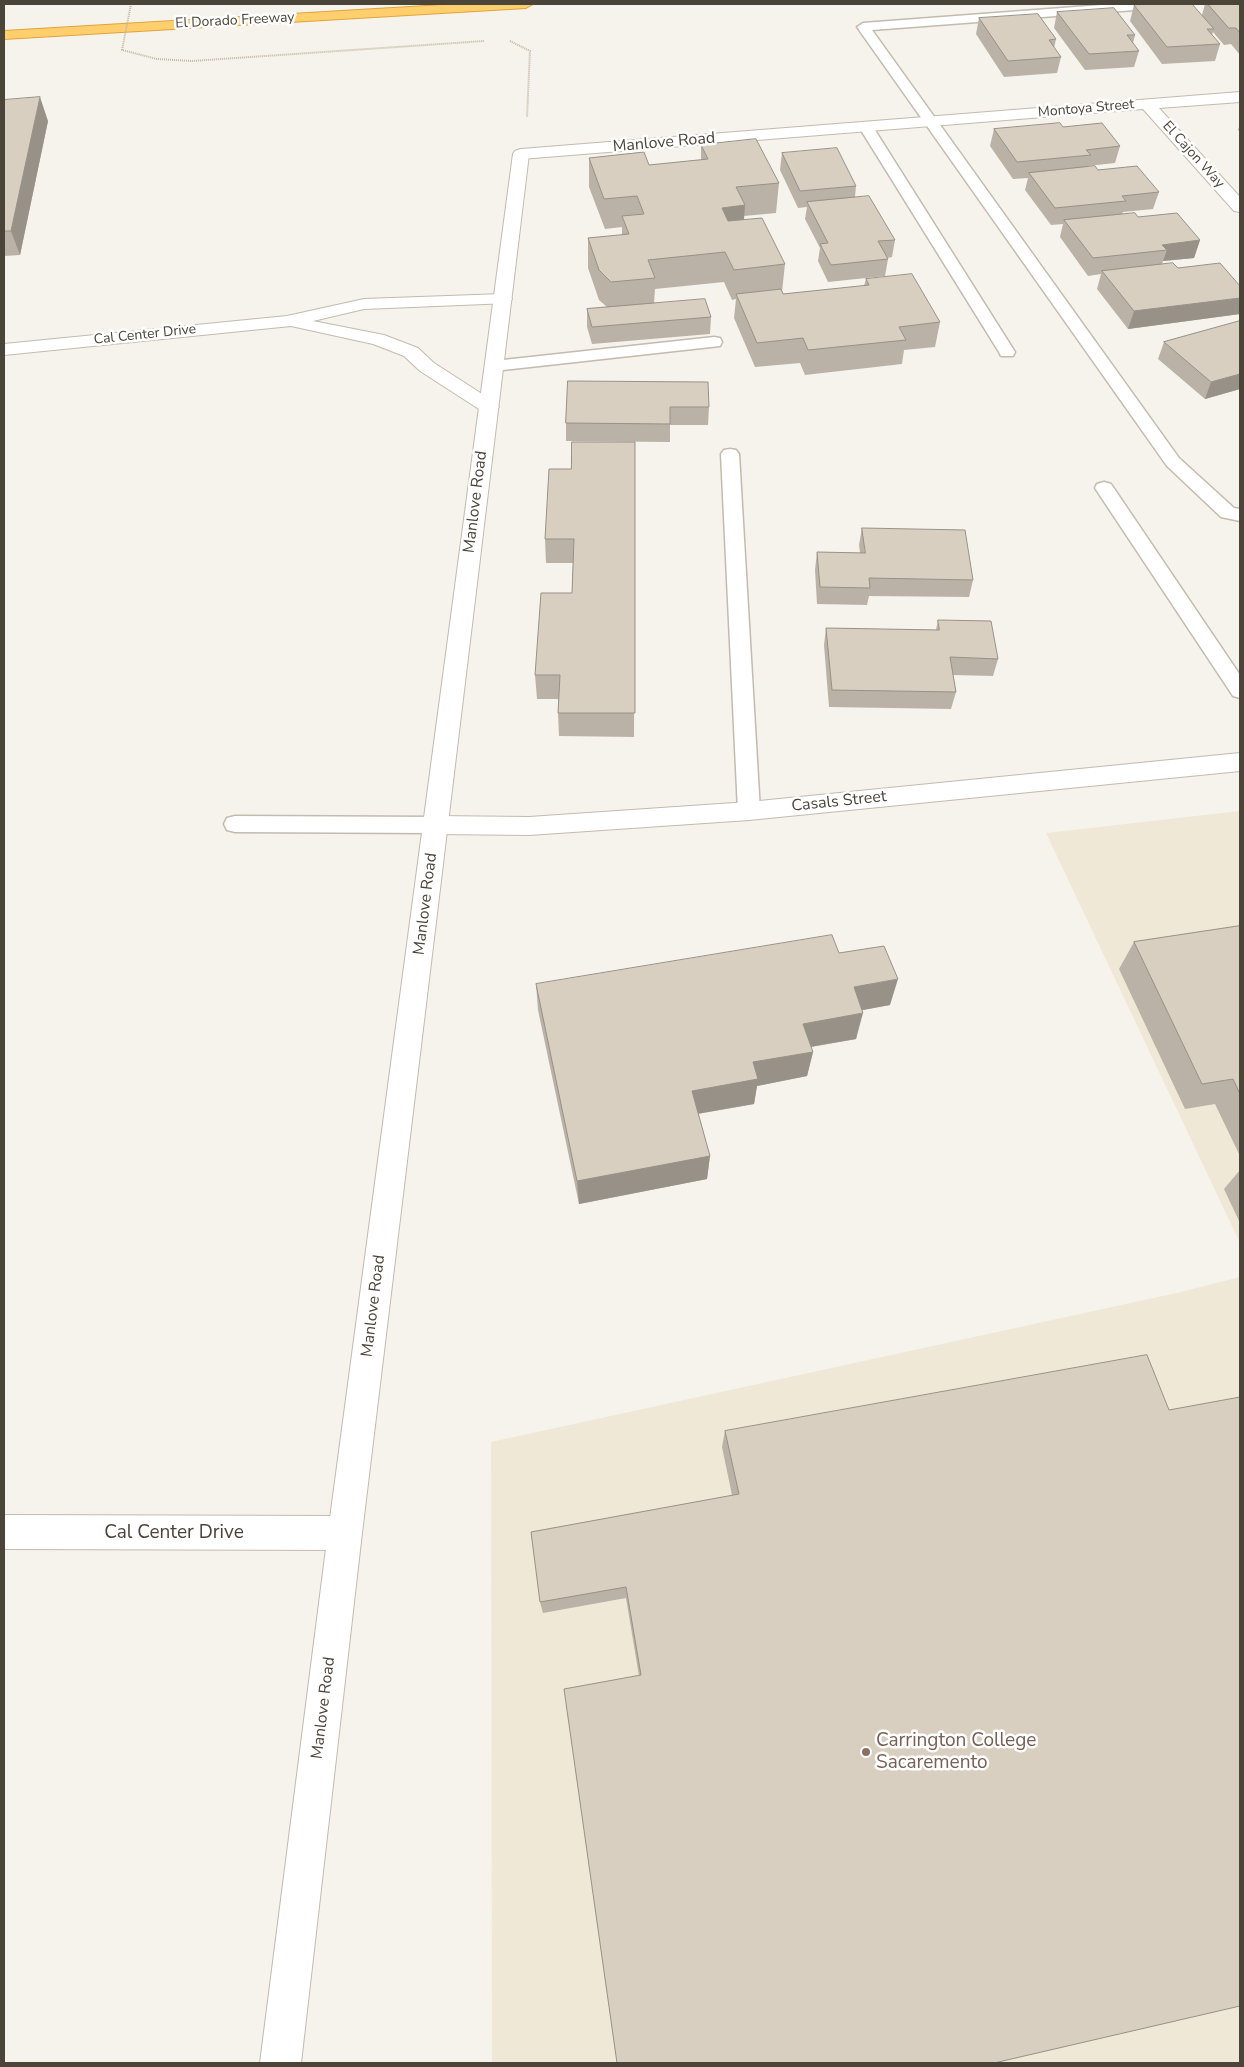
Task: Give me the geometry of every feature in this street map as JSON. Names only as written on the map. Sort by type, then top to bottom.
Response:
[{"type":"highway","name":"El Dorado Freeway","points":[[4,35],[526,4]]},
{"type":"street","name":"Montoya Street","points":[[932,121],[1240,97]]},
{"type":"street","name":"El Cajon Way","points":[[1147,104],[1240,206]]},
{"type":"street","name":"Manlove Road","points":[[280,2063],[345,1533],[521,154],[932,121]]},
{"type":"street","name":"Cal Center Drive","points":[[4,350],[287,320],[364,304],[502,300]]},
{"type":"street","name":"Cal Center Drive","points":[[287,320],[378,339],[411,352],[427,367],[489,407]]},
{"type":"street","name":"Casals Street","points":[[436,825],[529,826],[749,811],[1240,762]]},
{"type":"street","name":"Cal Center Drive","points":[[4,1532],[345,1533]]},
{"type":"lane","points":[[1161,4],[863,27],[932,121],[1173,462],[1228,513],[1240,515]]},
{"type":"lane","points":[[866,127],[1007,352]]},
{"type":"lane","points":[[494,366],[714,342]]},
{"type":"lane","points":[[730,454],[749,811]]},
{"type":"lane","points":[[1104,488],[1240,691]]},
{"type":"lane","points":[[235,824],[436,825]]},
{"type":"path","points":[[131,4],[122,50],[163,62],[192,62],[484,41]]},
{"type":"path","points":[[507,40],[530,51],[526,128],[521,154]]},
{"type":"shaded area","points":[[1240,811],[1240,1243],[1046,833]]},
{"type":"shaded area","name":"Carrington College Sacaremento","points":[[1240,1277],[1240,2063],[492,2063],[491,1442],[1181,1292]]},
{"type":"building","points":[[1192,4],[1214,29],[1207,29],[1220,44],[1167,47],[1134,5]]},
{"type":"building","points":[[1208,4],[1240,4],[1240,33],[1236,28],[1229,28]]},
{"type":"building","points":[[1114,8],[1135,35],[1127,35],[1139,51],[1089,54],[1057,12]]},
{"type":"building","points":[[1038,14],[1056,39],[1049,40],[1061,57],[1008,61],[979,18]]},
{"type":"building","points":[[40,97],[11,231],[4,231],[4,100]]},
{"type":"building","points":[[1060,123],[1063,127],[1102,123],[1120,146],[1086,150],[1091,155],[1017,162],[994,129]]},
{"type":"building","points":[[756,139],[779,183],[736,187],[745,205],[722,208],[728,221],[762,218],[785,264],[734,270],[725,252],[648,260],[655,278],[611,282],[599,270],[588,238],[629,234],[622,216],[644,214],[637,196],[604,199],[589,158],[644,152],[649,165],[708,159],[701,145]]},
{"type":"building","points":[[837,148],[856,186],[800,191],[782,153]]},
{"type":"building","points":[[1095,166],[1098,170],[1137,166],[1159,192],[1122,196],[1126,201],[1055,208],[1029,173]]},
{"type":"building","points":[[869,196],[895,240],[878,241],[888,259],[831,265],[820,244],[828,243],[807,202]]},
{"type":"building","points":[[1135,213],[1138,217],[1177,213],[1200,240],[1162,245],[1167,250],[1093,258],[1064,220]]},
{"type":"building","points":[[1173,263],[1178,268],[1220,263],[1240,286],[1240,298],[1134,311],[1102,271]]},
{"type":"building","points":[[912,274],[940,322],[899,327],[906,340],[808,350],[803,338],[757,343],[736,294],[781,289],[783,294],[869,285],[866,279]]},
{"type":"building","points":[[705,299],[711,317],[592,327],[587,309]]},
{"type":"building","points":[[1240,321],[1240,374],[1211,382],[1164,342]]},
{"type":"building","points":[[568,381],[708,382],[709,407],[670,407],[670,424],[566,423]]},
{"type":"building","points":[[572,442],[635,442],[635,713],[558,713],[560,675],[535,675],[541,593],[572,593],[574,539],[545,539],[549,469],[571,469]]},
{"type":"building","points":[[862,528],[965,530],[973,580],[869,578],[870,588],[820,587],[817,552],[865,553]]},
{"type":"building","points":[[938,620],[991,621],[998,659],[950,657],[956,692],[832,690],[826,628],[939,630]]},
{"type":"building","points":[[1240,926],[1240,1094],[1233,1079],[1202,1084],[1134,942]]},
{"type":"building","points":[[832,935],[839,953],[884,946],[898,979],[854,987],[863,1013],[803,1024],[813,1052],[753,1062],[758,1079],[692,1091],[710,1156],[577,1181],[536,984]]},
{"type":"building","name":"Carrington College Sacaremento","points":[[1147,1355],[1169,1410],[1240,1397],[1240,2006],[994,2063],[617,2063],[564,1689],[641,1675],[626,1587],[540,1602],[531,1532],[739,1494],[725,1431]]},
{"type":"place","name":"Carrington College Sacaremento","points":[[866,1752]]}]
